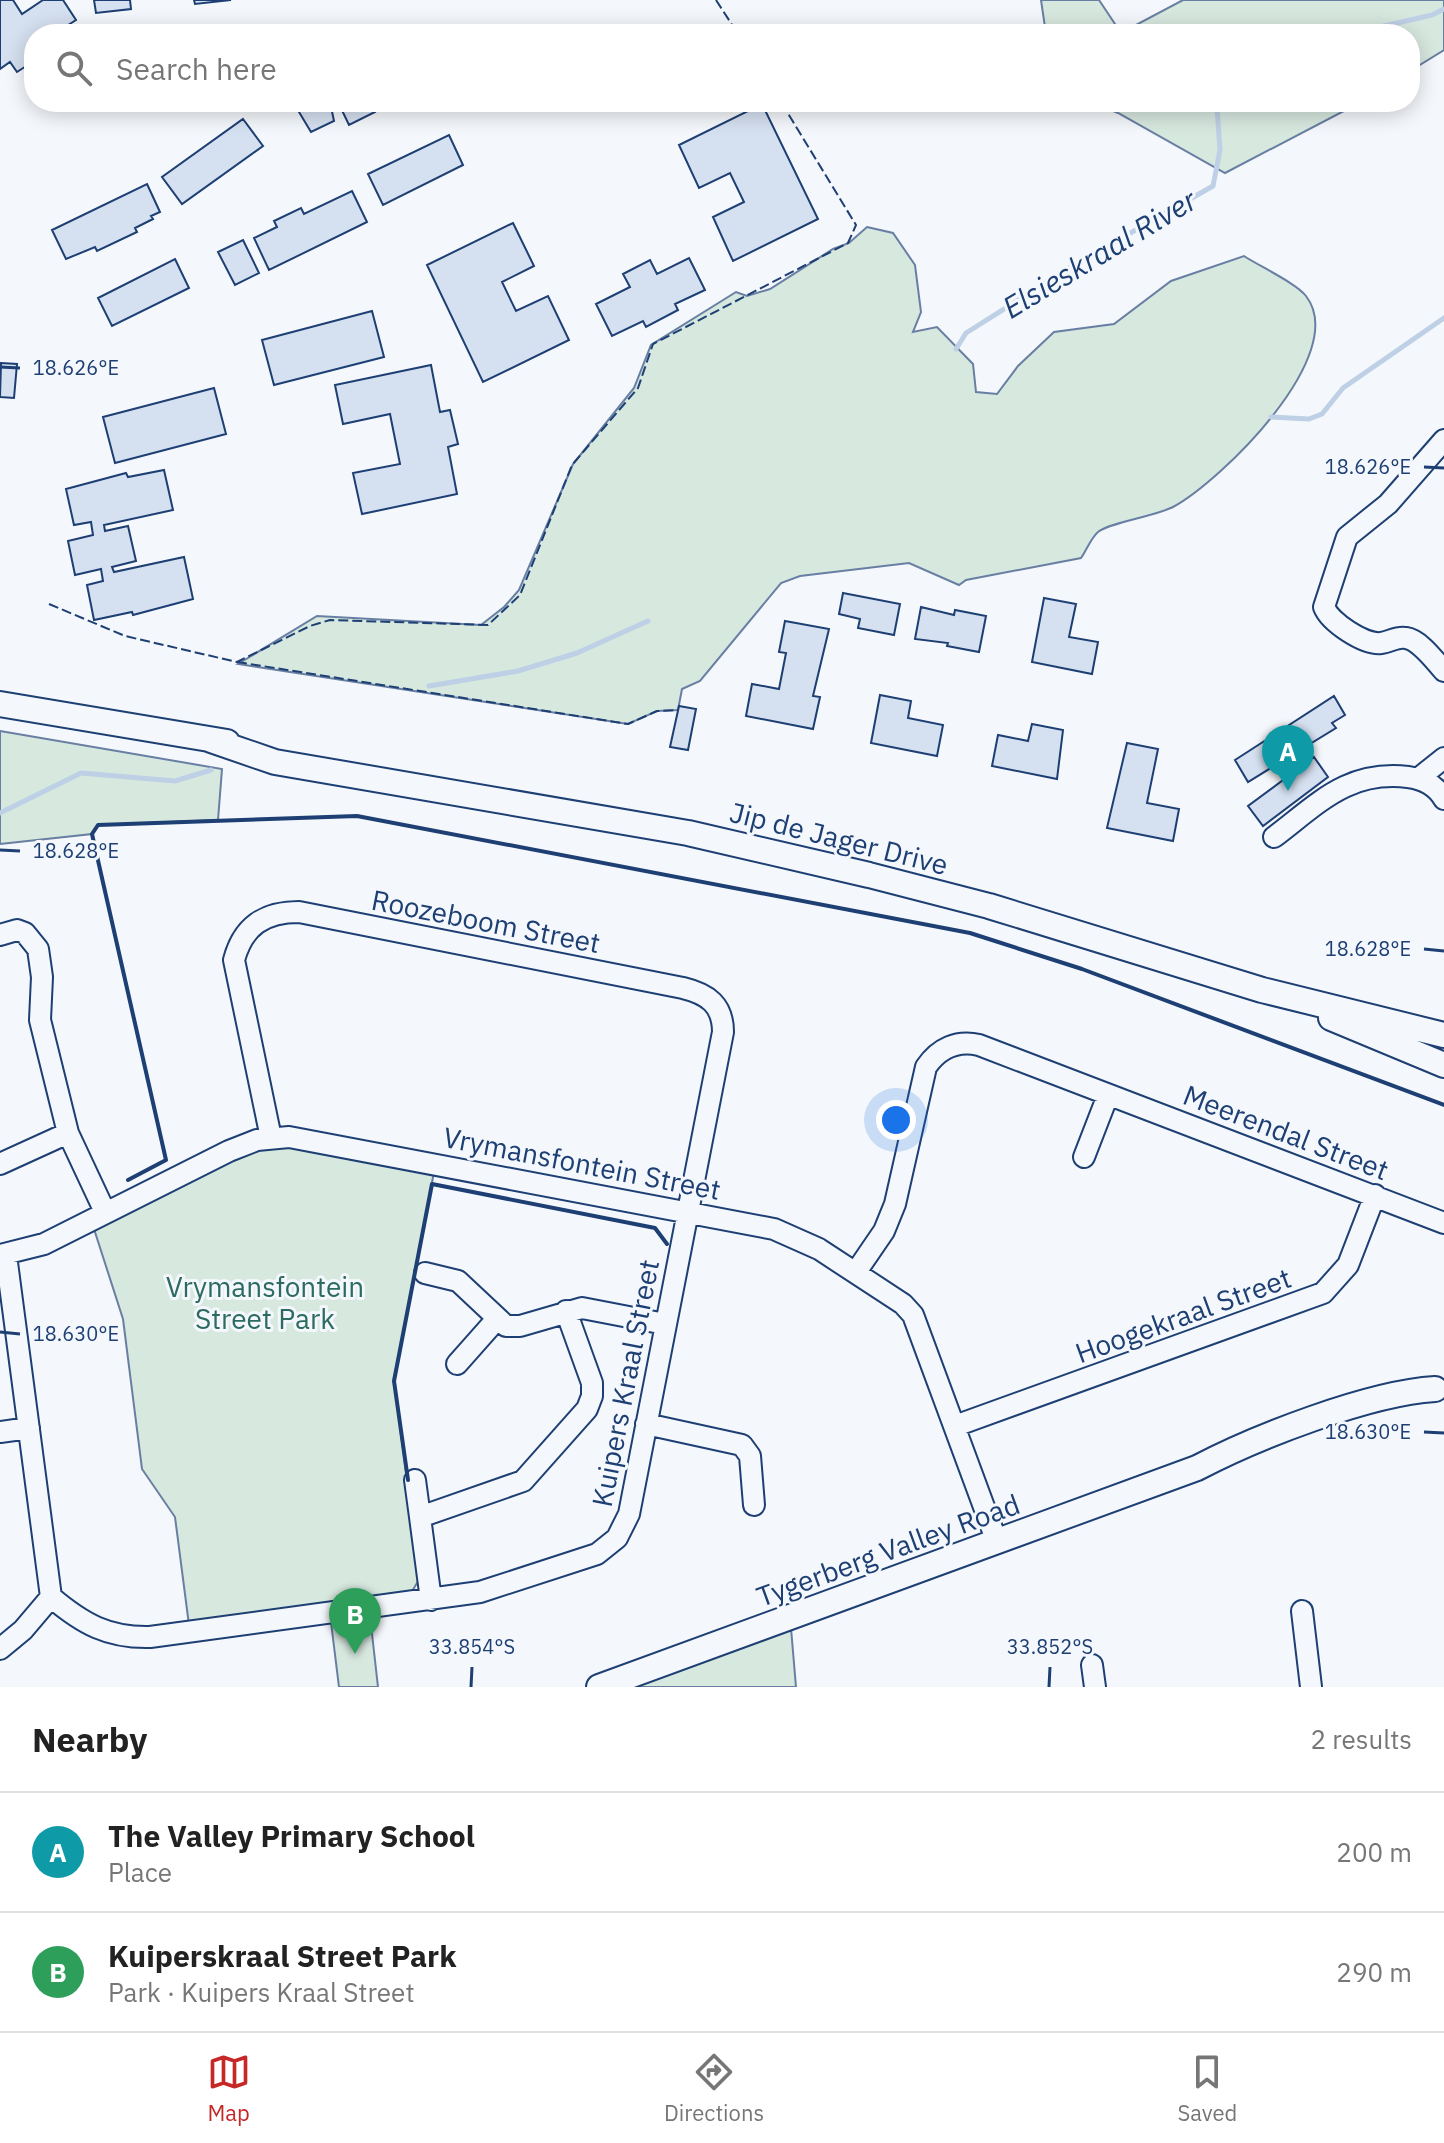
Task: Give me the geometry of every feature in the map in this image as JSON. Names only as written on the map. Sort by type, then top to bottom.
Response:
[{"type":"main road","name":"Jip de Jager Drive","points":[[0,704],[211,740],[275,762],[350,777],[393,780],[688,833],[989,906],[1262,990],[1404,1022],[1444,1035]]},
{"type":"main road","name":"Jip de Jager Drive","points":[[1262,990],[1444,1065]]},
{"type":"main road","name":"Tygerberg Valley Road","points":[[599,1687],[1197,1468],[1294,1427],[1405,1392],[1439,1387]]},
{"type":"street","points":[[1444,440],[1388,504],[1347,537],[1324,607],[1332,619],[1374,643],[1400,638],[1414,641],[1444,671]]},
{"type":"street","points":[[1419,778],[1444,758]]},
{"type":"street","points":[[1274,837],[1343,785],[1360,778],[1392,775],[1419,778],[1431,784],[1444,799]]},
{"type":"street","name":"Roozeboom Street","points":[[271,1138],[234,960],[239,943],[253,924],[269,916],[299,912],[706,995],[719,1010],[723,1032],[687,1211]]},
{"type":"street","points":[[0,935],[17,930],[25,933],[38,949],[42,977],[40,1020],[68,1133],[105,1212]]},
{"type":"street","name":"Meerendal Street","points":[[856,1272],[884,1231],[895,1204],[922,1076],[938,1053],[954,1045],[979,1045],[1444,1223]]},
{"type":"street","points":[[1084,1157],[1108,1095]]},
{"type":"street","points":[[0,1164],[68,1133]]},
{"type":"street","name":"Vrymansfontein Street","points":[[3,1255],[44,1244],[229,1151],[271,1138],[305,1139],[687,1211],[785,1233],[856,1272],[903,1304],[917,1321],[997,1542]]},
{"type":"street","name":"Hoogekraal Street","points":[[955,1426],[1314,1298],[1343,1273],[1375,1195]]},
{"type":"street","name":"Kuipers Kraal Street","points":[[51,1597],[87,1625],[127,1637],[431,1600],[528,1579],[604,1550],[626,1522],[687,1211]]},
{"type":"street","points":[[0,1649],[23,1630],[51,1597],[3,1255]]},
{"type":"street","points":[[425,1273],[458,1281],[496,1320],[516,1326],[566,1311],[590,1309],[665,1324]]},
{"type":"street","points":[[420,1517],[523,1481],[587,1409],[592,1396],[592,1383],[566,1311]]},
{"type":"street","points":[[457,1364],[496,1320]]},
{"type":"street","points":[[646,1424],[742,1445],[750,1456],[754,1505]]},
{"type":"street","points":[[0,1432],[29,1428]]},
{"type":"street","points":[[415,1480],[431,1600]]},
{"type":"street","points":[[1302,1611],[1311,1687]]},
{"type":"street","points":[[1092,1665],[1095,1687]]},
{"type":"green space","points":[[1041,0],[1099,0],[1115,24],[1045,24]]},
{"type":"green space","points":[[1183,0],[1444,0],[1444,50],[1420,65],[1420,24],[1138,24]]},
{"type":"green space","points":[[1116,112],[1342,112],[1225,173]]},
{"type":"green space","points":[[867,227],[893,233],[915,265],[921,312],[913,332],[937,327],[973,364],[976,392],[997,394],[1018,366],[1054,332],[1114,324],[1171,281],[1244,256],[1286,280],[1306,296],[1315,321],[1311,350],[1296,381],[1274,414],[1248,444],[1194,493],[1173,507],[1103,529],[1093,538],[1081,558],[966,580],[959,585],[909,563],[800,576],[781,583],[700,681],[682,689],[678,710],[657,711],[628,724],[238,664],[317,616],[481,625],[519,590],[573,464],[634,388],[651,345],[736,292],[747,296],[770,289],[833,249],[849,243]]},
{"type":"green space","points":[[0,731],[222,769],[218,820],[98,825],[92,834],[0,844]]},
{"type":"green space","name":"Vrymansfontein Street Park","points":[[290,1145],[434,1172],[394,1381],[420,1578],[411,1593],[189,1625],[175,1517],[142,1469],[123,1319],[94,1229],[214,1166],[264,1149]]},
{"type":"green space","points":[[370,1616],[378,1687],[339,1687],[331,1622]]},
{"type":"green space","points":[[791,1628],[796,1687],[626,1687]]},
{"type":"building","points":[[0,0],[13,0],[22,14],[43,0],[63,0],[76,20],[70,24],[24,24],[24,67],[17,72],[10,62],[0,69]]},
{"type":"building","points":[[94,0],[130,0],[131,9],[96,13]]},
{"type":"building","points":[[194,0],[231,0],[195,4]]},
{"type":"building","points":[[299,112],[332,112],[334,121],[311,132]]},
{"type":"building","points":[[343,112],[375,112],[349,125]]},
{"type":"building","points":[[746,112],[766,112],[818,219],[733,261],[713,217],[744,202],[730,173],[699,188],[679,145]]},
{"type":"building","points":[[243,119],[263,146],[182,204],[162,177]]},
{"type":"building","points":[[449,135],[463,165],[383,205],[368,174]]},
{"type":"building","points":[[147,184],[160,212],[151,216],[153,219],[135,228],[137,232],[97,251],[95,247],[66,259],[52,230]]},
{"type":"building","points":[[352,191],[367,222],[269,270],[254,238],[277,227],[274,221],[301,208],[304,214]]},
{"type":"building","points":[[513,223],[534,266],[502,282],[516,311],[548,296],[569,340],[483,382],[427,265]]},
{"type":"building","points":[[243,240],[259,273],[235,285],[218,252]]},
{"type":"building","points":[[689,258],[705,290],[675,304],[678,310],[646,327],[643,321],[612,336],[596,304],[630,287],[623,274],[650,260],[657,274]]},
{"type":"building","points":[[175,259],[189,288],[112,326],[98,298]]},
{"type":"building","points":[[372,311],[384,357],[274,385],[262,340]]},
{"type":"building","points":[[1,363],[17,364],[14,398],[0,397]]},
{"type":"building","points":[[431,365],[440,412],[450,410],[458,444],[448,447],[457,494],[362,514],[353,473],[400,464],[390,414],[343,424],[335,385]]},
{"type":"building","points":[[214,388],[226,434],[115,463],[103,417]]},
{"type":"building","points":[[164,470],[173,510],[104,525],[105,531],[128,526],[136,561],[112,567],[114,572],[184,557],[193,599],[133,615],[132,612],[94,620],[87,585],[103,581],[101,569],[75,575],[68,541],[93,535],[91,522],[74,525],[66,489],[126,473],[128,477]]},
{"type":"building","points":[[843,593],[900,604],[894,635],[858,628],[860,619],[839,614]]},
{"type":"building","points":[[1044,598],[1076,604],[1069,637],[1098,642],[1092,674],[1032,662]]},
{"type":"building","points":[[921,607],[954,615],[955,610],[986,616],[979,652],[947,646],[948,643],[915,639]]},
{"type":"building","points":[[785,621],[829,629],[813,696],[820,697],[813,729],[746,716],[752,684],[779,689],[786,653],[779,652]]},
{"type":"building","points":[[880,695],[911,701],[908,718],[943,725],[937,756],[871,743]]},
{"type":"building","points":[[1334,696],[1345,715],[1332,723],[1336,728],[1248,782],[1235,760]]},
{"type":"building","points":[[679,706],[696,709],[688,750],[670,747]]},
{"type":"building","points":[[1032,724],[1063,730],[1057,779],[992,766],[998,735],[1028,741]]},
{"type":"building","points":[[1127,743],[1158,749],[1147,803],[1179,809],[1173,841],[1107,828]]},
{"type":"building","points":[[1314,757],[1328,777],[1263,826],[1248,806]]},
{"type":"waterway","name":"Elsieskraal River","points":[[1393,24],[1444,9]]},
{"type":"waterway","name":"Elsieskraal River","points":[[956,349],[966,333],[1069,268],[1213,186],[1220,150],[1217,112]]},
{"type":"waterway","points":[[1271,417],[1309,419],[1322,414],[1343,388],[1444,318]]},
{"type":"waterway","name":"Elsieskraal River","points":[[429,686],[518,671],[577,653],[648,621]]},
{"type":"waterway","name":"Elsieskraal River","points":[[0,813],[81,773],[175,781],[211,770]]},
{"type":"fence","points":[[716,0],[732,24]]},
{"type":"fence","points":[[49,604],[125,636],[237,662],[310,626],[330,620],[488,625],[520,595],[572,465],[638,388],[653,344],[848,243],[856,225],[787,112]]},
{"type":"fence","points":[[237,662],[628,724],[657,711],[678,710]]},
{"type":"wall","points":[[128,1180],[166,1160],[92,834],[98,825],[357,816],[970,933],[1082,969],[1444,1105]]},
{"type":"wall","points":[[408,1480],[394,1381],[432,1184],[655,1228],[667,1244]]},
{"type":"place","name":"The Valley Primary School","points":[[1288,791]]},
{"type":"place","name":"Kuiperskraal Street Park","points":[[355,1654]]}]
